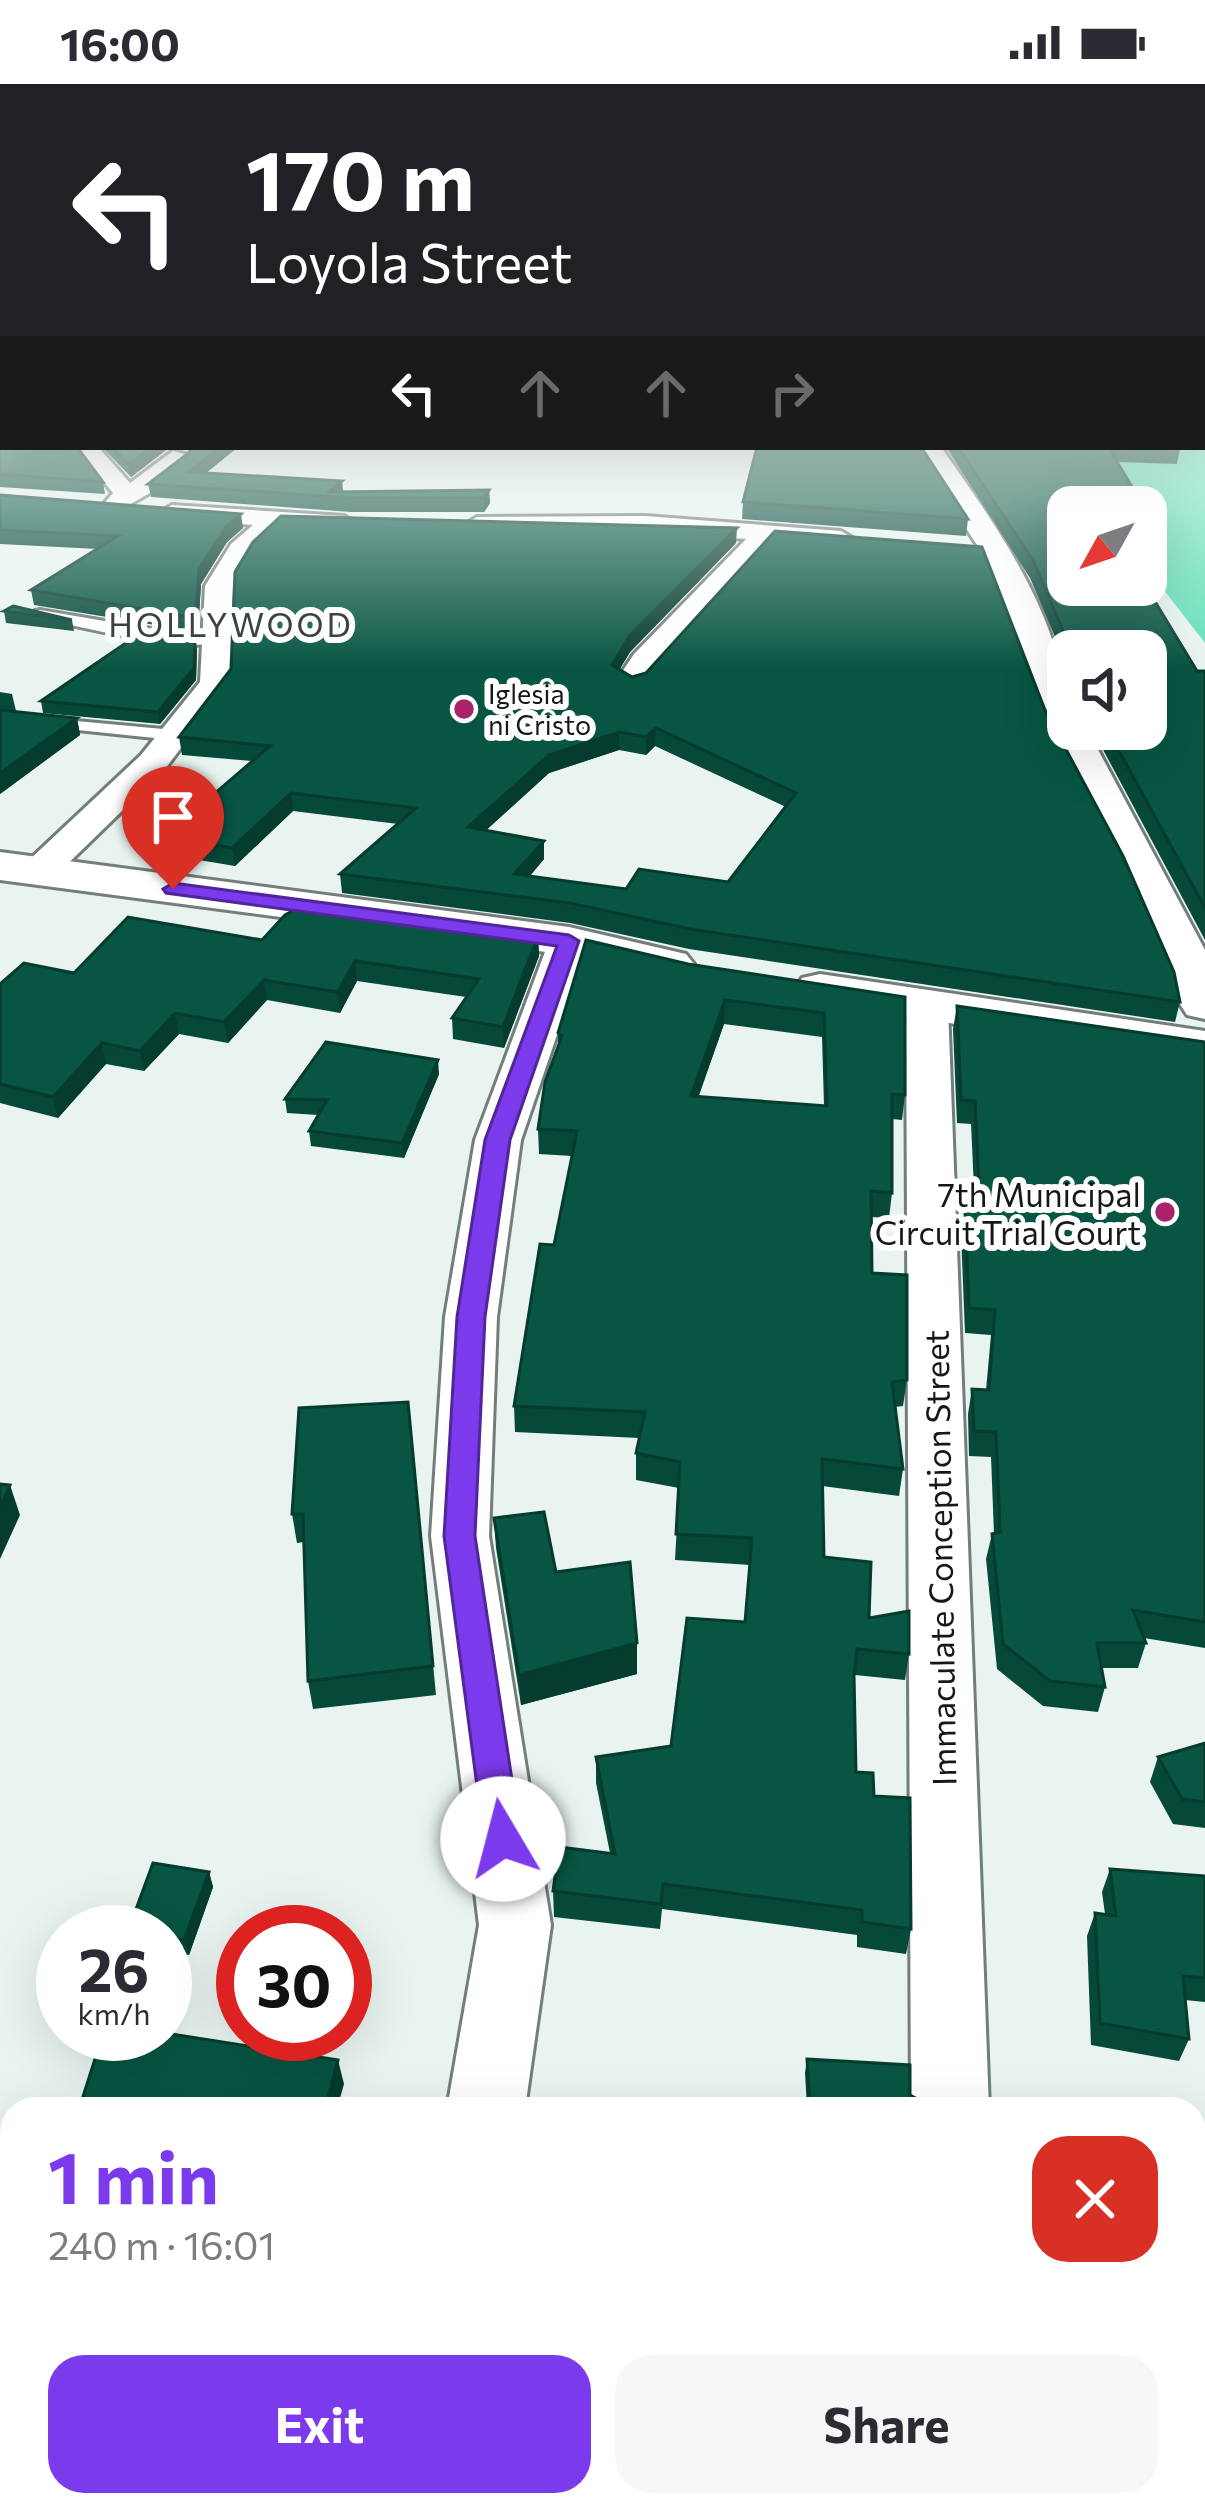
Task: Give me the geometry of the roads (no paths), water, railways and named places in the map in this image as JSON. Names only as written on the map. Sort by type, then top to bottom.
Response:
[{"type":"street","points":[[87,450],[110,502]]},
{"type":"street","points":[[929,450],[998,551],[1066,726],[1146,873],[1205,1004]]},
{"type":"street","points":[[110,502],[147,485],[181,455]]},
{"type":"street","points":[[110,502],[273,520],[374,525]]},
{"type":"street","points":[[19,868],[174,735],[215,682],[219,586],[240,550],[273,520]]},
{"type":"street","points":[[445,526],[646,524],[858,541]]},
{"type":"street","points":[[631,681],[644,660],[686,622],[765,534]]},
{"type":"street","points":[[951,548],[998,551]]},
{"type":"street","points":[[19,868],[569,941],[710,971]]},
{"type":"street","points":[[488,2097],[515,1925],[460,1536],[471,1317],[497,1140],[569,941]]},
{"type":"street","points":[[775,982],[1205,1047]]},
{"type":"street","name":"Immaculate Conception Street","points":[[927,1006],[950,2097]]},
{"type":"lane","points":[[24,612],[178,640],[215,640]]},
{"type":"lane","points":[[0,718],[174,735]]},
{"type":"place","name":"Iglesia ni Cristo","points":[[464,709]]},
{"type":"place","name":"7th Municipal Circuit Trial Court","points":[[1165,1212]]},
{"type":"district","name":"HOLLYWOOD","points":[[231,623]]}]
